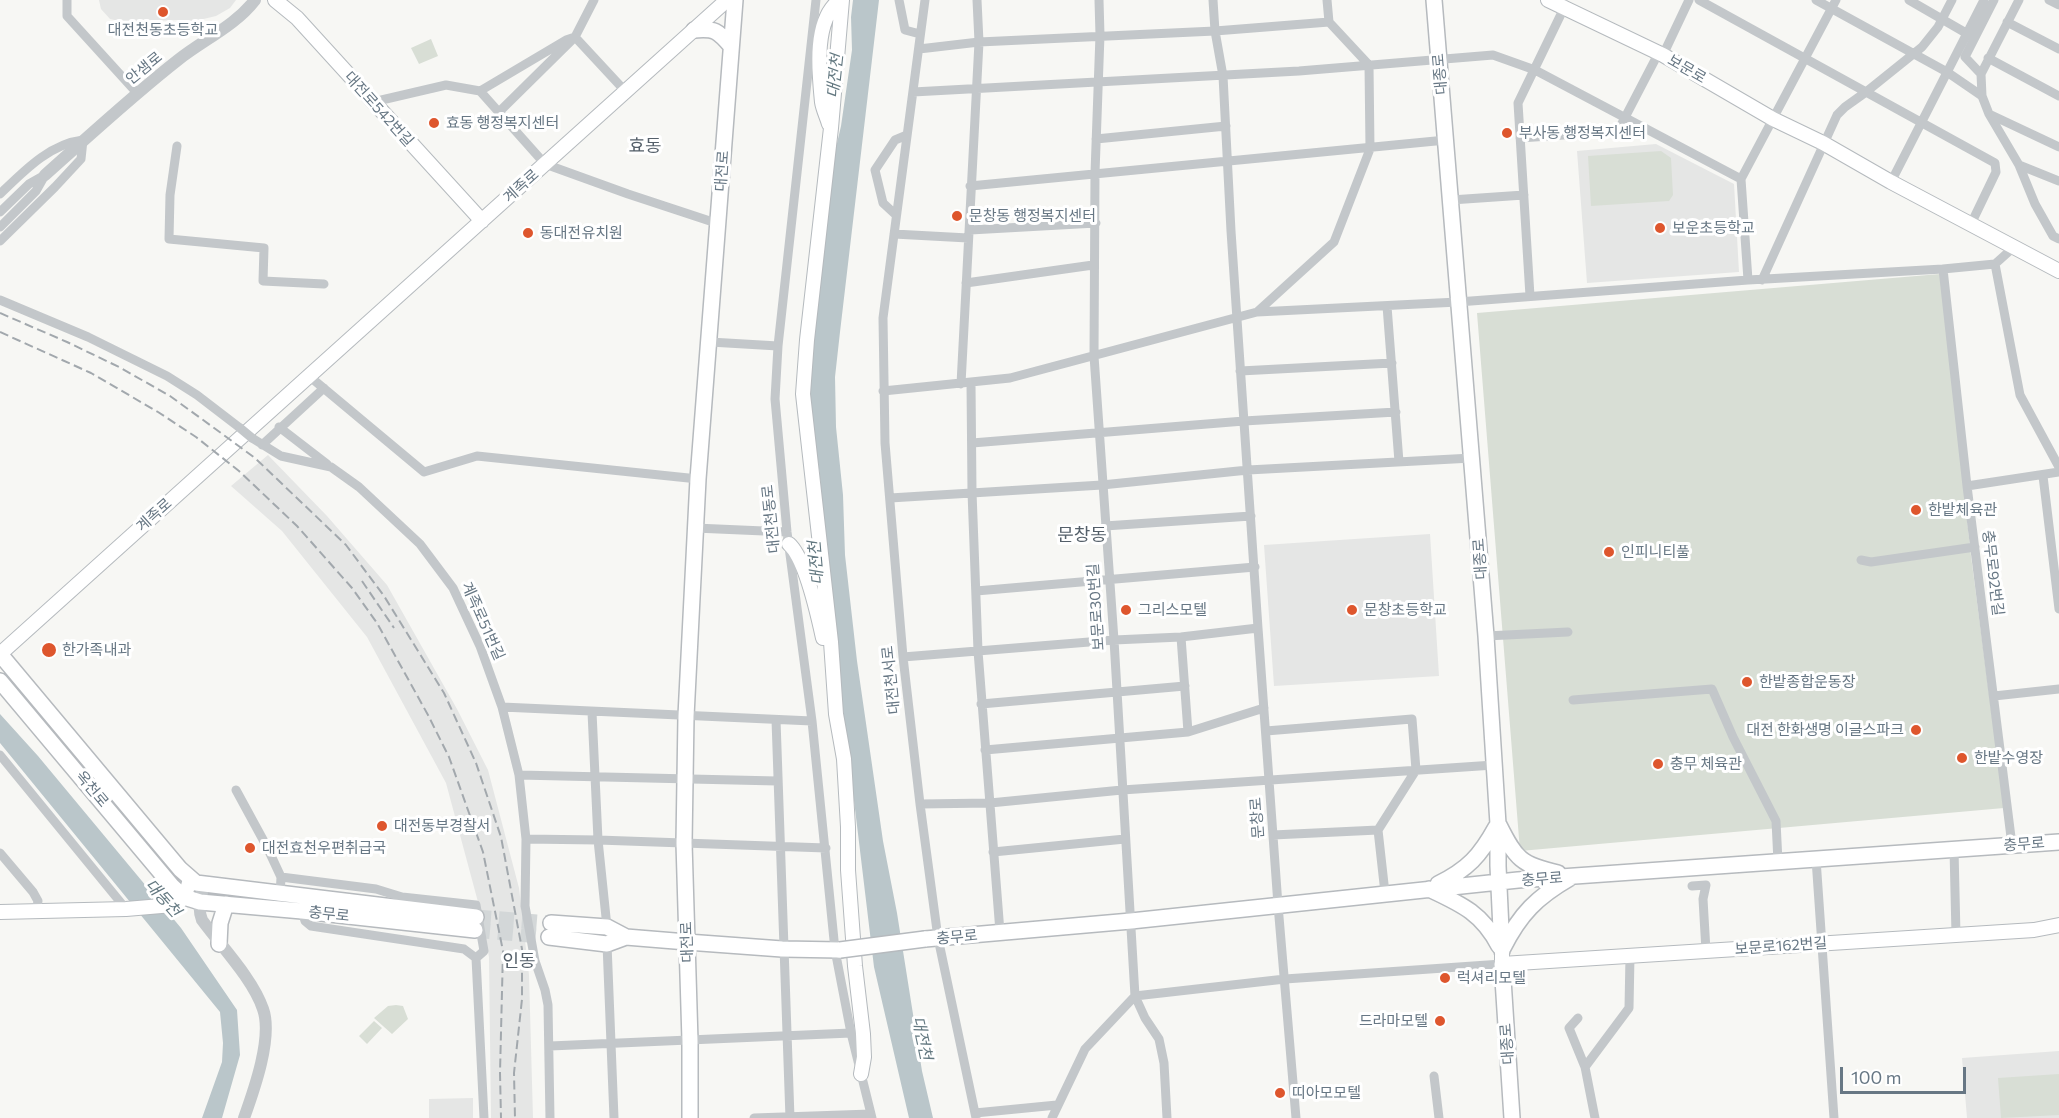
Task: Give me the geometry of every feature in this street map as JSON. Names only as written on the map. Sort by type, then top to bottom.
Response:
[{"type":"main road","name":"대전로542번길","points":[[274,0],[297,18],[482,221]]},
{"type":"main road","name":"계족로","points":[[0,654],[728,0]]},
{"type":"main road","name":"대전로","points":[[690,1118],[684,843],[686,716],[698,479],[735,0]]},
{"type":"main road","points":[[831,128],[822,103],[814,49],[834,4],[841,0]]},
{"type":"main road","points":[[841,0],[831,128],[803,394],[836,714],[844,759],[848,870],[855,966],[864,1034],[861,1074]]},
{"type":"main road","name":"대종로","points":[[1434,0],[1486,636],[1498,824],[1498,882],[1512,1118]]},
{"type":"main road","name":"보문로","points":[[1548,0],[1563,4],[1661,54],[1773,119],[1823,142],[1890,182],[2014,247],[2058,266]]},
{"type":"main road","points":[[694,30],[709,28],[719,32],[731,46]]},
{"type":"main road","points":[[788,538],[798,556],[810,591],[834,678]]},
{"type":"main road","points":[[0,654],[180,869],[197,882],[179,903],[169,906],[0,912]]},
{"type":"main road","name":"옥천로","points":[[0,681],[172,886],[184,897]]},
{"type":"main road","points":[[1498,824],[1513,851],[1522,860],[1534,868],[1573,876]]},
{"type":"main road","points":[[1428,889],[1457,875],[1472,863],[1498,824]]},
{"type":"main road","name":"충무로","points":[[626,937],[606,944],[550,931],[607,927],[626,937],[782,949],[838,950],[1498,882],[2059,842]]},
{"type":"main road","points":[[1502,958],[1513,928],[1527,909],[1573,876]]},
{"type":"main road","name":"충무로","points":[[184,897],[200,902],[476,924],[281,885],[197,882]]},
{"type":"main road","points":[[1428,889],[1461,904],[1480,917],[1491,931],[1502,958]]},
{"type":"main road","points":[[219,944],[220,923],[226,904]]},
{"type":"main road","name":"보문로162번길","points":[[1502,958],[1630,956],[2034,930],[2059,926]]},
{"type":"street","points":[[67,0],[67,16],[137,93]]},
{"type":"street","name":"안샘로","points":[[45,175],[137,93],[192,49],[227,25],[255,0]]},
{"type":"street","points":[[499,112],[575,37],[594,0]]},
{"type":"street","name":"대전천동로","points":[[790,1117],[871,1116],[851,1033],[838,950],[788,538],[775,399],[778,346],[814,49],[816,0]]},
{"type":"street","points":[[899,0],[905,30],[921,34]]},
{"type":"street","name":"대전천서로","points":[[925,0],[883,318],[885,443],[903,657],[920,804],[932,939],[976,1115]]},
{"type":"street","points":[[977,0],[979,42],[966,283],[966,383],[972,443],[981,704],[1000,933]]},
{"type":"street","name":"보문로30번길","points":[[1099,0],[1093,265],[1094,356],[1131,921]]},
{"type":"street","name":"문창로","points":[[1213,0],[1215,31],[1223,76],[1258,628],[1296,1118]]},
{"type":"street","points":[[1257,312],[1334,242],[1370,148],[1369,65],[1329,22],[1327,0]]},
{"type":"street","points":[[1520,138],[1606,132],[1619,129],[1689,0]]},
{"type":"street","points":[[1699,0],[1995,163],[1995,172],[1971,224]]},
{"type":"street","points":[[1816,0],[1834,4],[1947,72],[1982,96]]},
{"type":"street","points":[[1909,0],[1966,33]]},
{"type":"street","points":[[1762,280],[1837,115],[1845,106],[1914,53],[1933,34],[1952,0]]},
{"type":"street","points":[[1890,182],[1984,0]]},
{"type":"street","points":[[1981,74],[1965,57],[1994,0]]},
{"type":"street","points":[[2019,0],[1981,74],[1982,96],[1989,114],[2019,165],[2035,204],[2053,236],[2059,239]]},
{"type":"street","points":[[2049,0],[2059,5]]},
{"type":"street","points":[[1530,296],[1518,103],[1535,70],[1563,4]]},
{"type":"street","points":[[1748,280],[1741,179],[1834,4]]},
{"type":"street","points":[[919,49],[979,42],[1215,31],[1329,22]]},
{"type":"street","points":[[2007,22],[2059,49]]},
{"type":"street","points":[[480,91],[566,40],[575,37]]},
{"type":"street","points":[[575,37],[626,92]]},
{"type":"street","points":[[913,92],[1223,76],[1493,55],[1535,70],[1741,179]]},
{"type":"street","points":[[1988,58],[2059,96]]},
{"type":"street","points":[[373,102],[446,85],[480,91],[545,164]]},
{"type":"street","points":[[1989,114],[2059,147]]},
{"type":"street","points":[[1096,139],[1226,126]]},
{"type":"street","points":[[896,215],[883,203],[871,170],[895,140],[907,135]]},
{"type":"street","points":[[970,186],[1446,140]]},
{"type":"street","points":[[0,194],[33,163],[69,142],[83,141],[81,159],[0,241]]},
{"type":"street","points":[[177,146],[170,195],[169,239],[264,248],[263,281],[324,284]]},
{"type":"street","name":"계족로","points":[[545,164],[719,224]]},
{"type":"street","points":[[2019,165],[2059,181]]},
{"type":"street","points":[[0,212],[29,184],[45,175]]},
{"type":"street","points":[[0,227],[36,191],[45,175]]},
{"type":"street","points":[[1451,200],[1524,195]]},
{"type":"street","points":[[894,234],[969,234],[1095,223]]},
{"type":"street","points":[[883,391],[1010,378],[1257,312],[1458,302],[1748,280],[1943,269],[1995,264],[2014,247]]},
{"type":"street","points":[[1995,264],[2020,395],[2059,466]]},
{"type":"street","points":[[966,283],[1093,265]]},
{"type":"street","name":"충무로92번길","points":[[1943,269],[1967,486],[2012,845]]},
{"type":"street","name":"계족로51번길","points":[[0,300],[88,337],[167,376],[197,395],[252,438],[281,456],[331,467],[358,487],[420,544],[453,588],[480,646],[502,707],[519,775],[526,839],[525,906],[535,961],[548,1005],[550,1118]]},
{"type":"street","points":[[1387,306],[1400,462]]},
{"type":"street","points":[[710,342],[778,346]]},
{"type":"street","points":[[1240,371],[1392,363]]},
{"type":"street","points":[[309,376],[424,472],[477,456],[698,479]]},
{"type":"street","points":[[262,445],[324,388]]},
{"type":"street","points":[[972,443],[1244,421],[1395,412]]},
{"type":"street","points":[[279,428],[331,467]]},
{"type":"street","points":[[890,498],[1102,486],[1248,470],[1472,458]]},
{"type":"street","points":[[1967,486],[2059,472]]},
{"type":"street","points":[[2043,476],[2059,609]]},
{"type":"street","points":[[1105,526],[1251,516]]},
{"type":"street","points":[[695,528],[788,538]]},
{"type":"street","points":[[1861,560],[1871,562],[1975,547]]},
{"type":"street","points":[[976,591],[1255,567]]},
{"type":"street","points":[[903,657],[1114,640],[1181,637],[1258,628]]},
{"type":"street","points":[[1486,636],[1568,633]]},
{"type":"street","points":[[1181,637],[1188,732]]},
{"type":"street","points":[[981,704],[1185,686]]},
{"type":"street","points":[[1574,700],[1712,689],[1733,737],[1776,821],[1778,862]]},
{"type":"street","points":[[1994,696],[2059,689]]},
{"type":"street","points":[[502,707],[812,721]]},
{"type":"street","points":[[985,750],[1188,732],[1264,708]]},
{"type":"street","points":[[592,712],[598,840],[607,927]]},
{"type":"street","points":[[1266,731],[1412,719],[1416,770],[1378,830],[1385,893]]},
{"type":"street","points":[[754,1118],[790,1117],[782,949],[776,720]]},
{"type":"street","points":[[2,762],[126,909]]},
{"type":"street","points":[[920,804],[990,803],[1122,790],[1494,765]]},
{"type":"street","points":[[519,775],[777,781]]},
{"type":"street","points":[[236,790],[267,847],[281,885],[279,909]]},
{"type":"street","points":[[1273,835],[1378,830]]},
{"type":"street","points":[[526,839],[826,848]]},
{"type":"street","points":[[993,852],[1125,839]]},
{"type":"street","points":[[1954,849],[1956,935]]},
{"type":"street","points":[[0,853],[33,892],[38,901],[36,912]]},
{"type":"street","points":[[1816,859],[1834,1118]]},
{"type":"street","points":[[197,882],[199,912],[202,920],[246,978],[263,1009],[266,1036],[263,1054],[244,1118]]},
{"type":"street","points":[[281,885],[376,889],[402,897],[476,905],[484,951],[476,958]]},
{"type":"street","points":[[1692,886],[1706,885],[1703,899],[1706,951]]},
{"type":"street","points":[[302,911],[305,921],[311,926],[464,949],[476,958]]},
{"type":"street","points":[[1131,921],[1135,996],[1145,1018],[1159,1039],[1164,1063],[1167,1118]]},
{"type":"street","points":[[606,944],[614,1118]]},
{"type":"street","points":[[1585,1067],[1629,1008],[1630,956]]},
{"type":"street","points":[[476,958],[484,1118]]},
{"type":"street","points":[[1052,1118],[1085,1049],[1135,996],[1502,958]]},
{"type":"street","points":[[1578,1018],[1569,1028],[1585,1067],[1595,1118]]},
{"type":"street","points":[[550,1046],[851,1033]]},
{"type":"street","points":[[1434,1076],[1439,1118]]},
{"type":"street","points":[[976,1115],[1057,1105]]},
{"type":"shaded area","name":"대전천동초등학교","points":[[99,0],[236,0],[230,8],[216,16],[195,21],[123,22],[110,19],[101,9]]},
{"type":"shaded area","name":"대전천","points":[[853,0],[879,0],[835,377],[836,427],[843,495],[845,555],[857,661],[883,841],[922,1071],[933,1118],[909,1118],[874,967],[843,709],[809,385],[831,169],[841,126],[852,50]]},
{"type":"shaded area","points":[[431,39],[438,56],[419,64],[411,48]]},
{"type":"shaded area","name":"보운초등학교","points":[[1656,144],[1734,184],[1739,272],[1587,283],[1577,151]]},
{"type":"shaded area","points":[[1661,151],[1671,158],[1673,195],[1669,201],[1591,206],[1588,156]]},
{"type":"shaded area","name":"한밭종합운동장","points":[[1940,274],[1971,556],[2004,808],[1520,851],[1477,313]]},
{"type":"shaded area","points":[[268,455],[327,516],[387,585],[457,709],[488,770],[519,888],[529,975],[533,1118],[491,1118],[489,957],[478,902],[446,783],[367,637],[282,531],[231,486]]},
{"type":"shaded area","name":"문창초등학교","points":[[1430,534],[1439,676],[1274,686],[1264,545]]},
{"type":"shaded area","points":[[0,714],[38,756],[181,928],[237,1010],[240,1055],[222,1118],[202,1118],[222,1062],[220,1012],[0,743]]},
{"type":"shaded area","points":[[388,1006],[403,1006],[408,1019],[392,1034],[374,1018]]},
{"type":"shaded area","points":[[374,1021],[382,1028],[367,1044],[359,1036]]},
{"type":"shaded area","points":[[2059,1051],[2059,1118],[1967,1118],[1962,1058]]},
{"type":"shaded area","points":[[2059,1074],[2059,1115],[2001,1118],[1998,1078]]},
{"type":"shaded area","points":[[473,1098],[473,1118],[429,1118],[429,1099]]},
{"type":"tunnel","points":[[476,917],[551,923]]},
{"type":"tunnel","points":[[475,930],[549,937]]},
{"type":"railway","points":[[0,313],[119,367],[170,396],[255,458],[346,545],[384,596],[444,693],[476,763],[501,837],[522,949],[522,999],[514,1073],[515,1118]]},
{"type":"railway","points":[[0,332],[91,373],[196,437],[239,471],[297,526],[352,588],[377,623],[449,757],[483,852],[503,951],[501,1118]]},
{"type":"railway","points":[[362,581],[394,628]]},
{"type":"place","name":"대전천동초등학교","points":[[163,12]]},
{"type":"place","name":"효동 행정복지센터","points":[[434,123]]},
{"type":"place","name":"부사동 행정복지센터","points":[[1507,133]]},
{"type":"place","name":"문창동 행정복지센터","points":[[957,216]]},
{"type":"place","name":"보운초등학교","points":[[1660,228]]},
{"type":"place","name":"동대전유치원","points":[[528,233]]},
{"type":"place","name":"한밭체육관","points":[[1916,510]]},
{"type":"place","name":"인피니티풀","points":[[1609,552]]},
{"type":"place","name":"그리스모텔","points":[[1126,610]]},
{"type":"place","name":"문창초등학교","points":[[1352,610]]},
{"type":"place","name":"한가족내과","points":[[49,650]]},
{"type":"place","name":"한밭종합운동장","points":[[1747,682]]},
{"type":"place","name":"대전 한화생명 이글스파크","points":[[1916,730]]},
{"type":"place","name":"한밭수영장","points":[[1962,758]]},
{"type":"place","name":"충무 체육관","points":[[1658,764]]},
{"type":"place","name":"대전동부경찰서","points":[[382,826]]},
{"type":"place","name":"대전효천우편취급국","points":[[250,848]]},
{"type":"place","name":"럭셔리모텔","points":[[1445,978]]},
{"type":"place","name":"드라마모텔","points":[[1440,1021]]},
{"type":"place","name":"띠아모모텔","points":[[1280,1093]]},
{"type":"district","name":"효동","points":[[645,146]]},
{"type":"district","name":"문창동","points":[[1082,535]]},
{"type":"district","name":"인동","points":[[519,961]]},
{"type":"water label","name":"대동천","points":[[163,898]]}]
